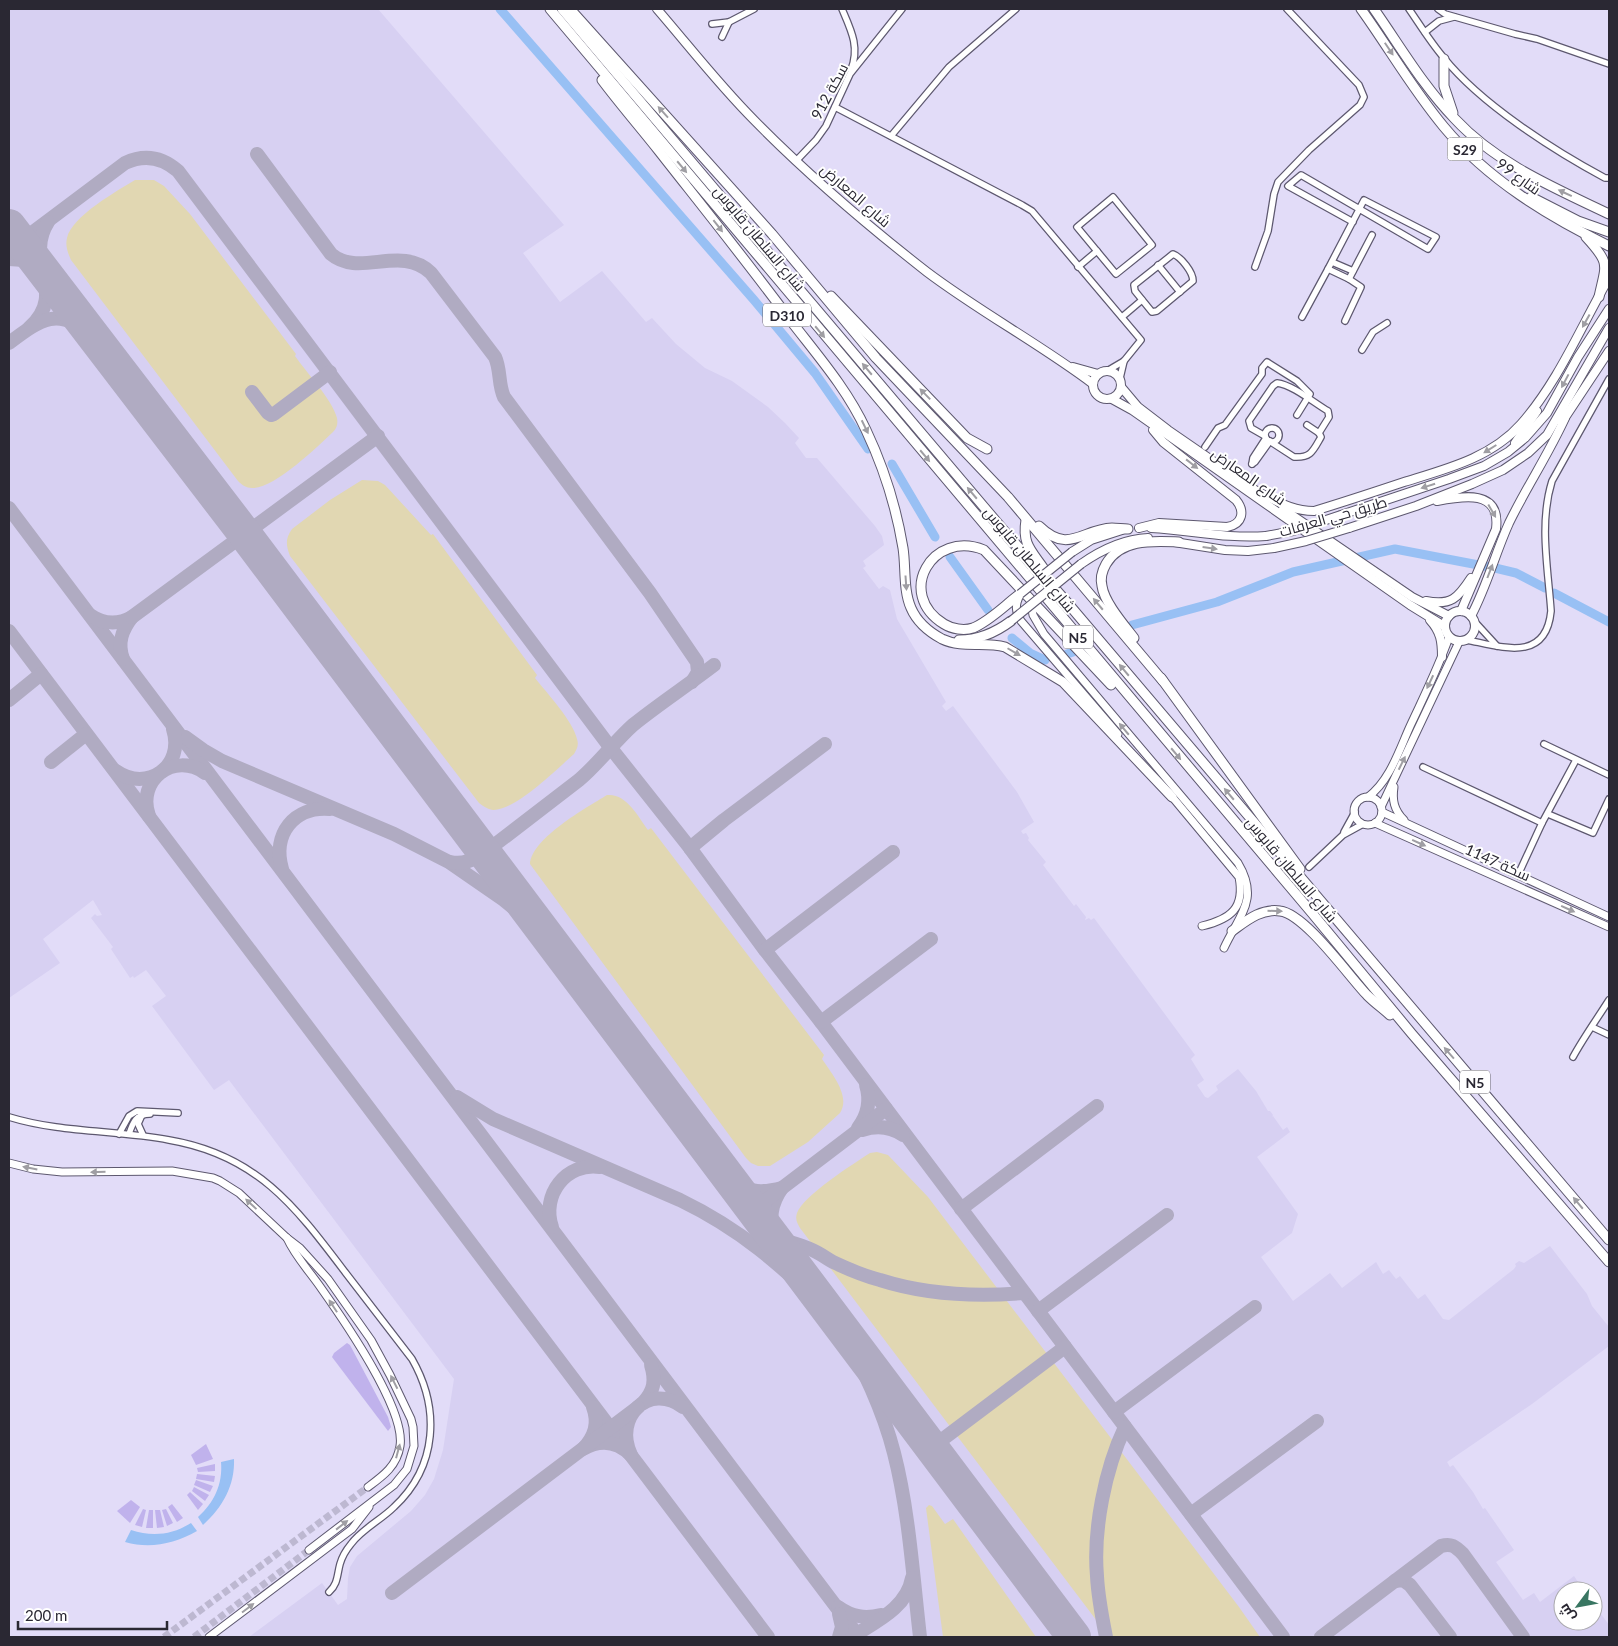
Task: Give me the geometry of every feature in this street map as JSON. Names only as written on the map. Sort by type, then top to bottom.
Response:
[{"type":"main road","name":"شارع السلطان قابوس","points":[[550,9],[1412,1034],[1609,1262]]},
{"type":"main road","name":"شارع السلطان قابوس","points":[[562,9],[1609,1240]]},
{"type":"main road","points":[[570,9],[772,234],[876,358],[1008,497],[1046,533],[1061,539],[1070,540],[1111,528],[1128,529]]},
{"type":"main road","name":"شارع المعارض","points":[[657,9],[734,99],[796,160],[869,226],[975,306],[1069,366],[1093,384]]},
{"type":"main road","name":"99 شارع","points":[[1361,9],[1424,101],[1445,128],[1474,159],[1532,204],[1609,246]]},
{"type":"main road","name":"99 شارع","points":[[1374,9],[1417,73],[1455,120],[1471,136],[1499,157],[1539,180],[1609,214]]},
{"type":"main road","name":"D310","points":[[560,21],[613,95],[748,264],[844,390],[864,424],[886,476],[904,550],[907,597],[910,607],[924,626],[944,640],[961,645],[967,642]]},
{"type":"main road","points":[[1444,59],[1446,96],[1455,120]]},
{"type":"main road","points":[[1444,76],[1453,68]]},
{"type":"main road","points":[[1506,185],[1578,221],[1609,232]]},
{"type":"main road","points":[[1583,233],[1604,258],[1604,275],[1599,297]]},
{"type":"main road","points":[[772,234],[953,424],[967,438],[987,449]]},
{"type":"main road","points":[[1508,452],[1529,425],[1609,278]]},
{"type":"main road","points":[[1599,297],[1609,285]]},
{"type":"main road","name":"طريق حي العرفات","points":[[1020,594],[1061,559],[1102,536],[1128,529],[1158,528],[1224,537],[1246,538],[1266,536],[1293,531],[1484,466],[1508,452],[1525,438],[1547,413],[1578,357],[1609,309]]},
{"type":"main road","name":"طريق حي العرفات","points":[[1014,618],[1081,564],[1102,551],[1127,541],[1150,538],[1225,550],[1248,551],[1274,548],[1306,541],[1416,506],[1503,470],[1537,445],[1547,434],[1609,328]]},
{"type":"main road","points":[[1518,460],[1538,450],[1548,441],[1609,351]]},
{"type":"main road","name":"شارع المعارض","points":[[1069,366],[1098,374]]},
{"type":"main road","points":[[1107,370],[1114,372],[1120,378],[1122,388],[1118,395],[1106,400],[1099,397],[1094,391],[1093,384],[1098,374],[1107,370]]},
{"type":"main road","name":"شارع المعارض","points":[[1122,388],[1138,407],[1160,424],[1334,548]]},
{"type":"main road","points":[[1258,492],[1291,509],[1314,511],[1452,467],[1476,458],[1492,449],[1513,433],[1545,393]]},
{"type":"main road","name":"شارع المعارض","points":[[1112,399],[1334,548],[1421,612],[1444,626]]},
{"type":"main road","points":[[1473,619],[1461,611],[1457,611],[1449,616],[1444,626],[1449,637],[1463,641],[1473,634],[1473,619],[1508,525],[1565,418]]},
{"type":"main road","points":[[1140,528],[1160,523],[1234,526],[1240,520],[1242,512],[1241,506],[1236,500],[1163,442],[1143,420]]},
{"type":"main road","points":[[1008,497],[1163,681]]},
{"type":"main road","points":[[1416,506],[1466,497],[1480,497],[1488,503],[1498,520],[1496,529],[1461,611]]},
{"type":"main road","points":[[1026,520],[1024,532],[1026,542],[1065,600]]},
{"type":"main road","points":[[1179,542],[1150,541],[1122,548],[1107,562],[1101,573],[1102,587],[1108,600],[1163,681],[1340,924]]},
{"type":"main road","points":[[1020,594],[981,624],[964,630],[946,626],[936,619],[921,596],[921,581],[931,560],[942,551],[956,546],[976,547],[989,554],[1083,657],[1160,734]]},
{"type":"main road","points":[[1412,597],[1440,604],[1451,601],[1465,588],[1483,560]]},
{"type":"main road","name":"شارع المعارض","points":[[1364,569],[1449,616]]},
{"type":"main road","points":[[1421,612],[1440,632],[1442,638],[1442,657]]},
{"type":"main road","points":[[967,642],[1002,628],[1014,618]]},
{"type":"main road","points":[[967,642],[995,644],[1005,647],[1063,682],[1151,770],[1172,797]]},
{"type":"main road","points":[[1232,931],[1255,915],[1267,911],[1280,911],[1291,914],[1309,929],[1368,995],[1412,1034]]},
{"type":"street","points":[[712,24],[730,22],[755,9]]},
{"type":"street","points":[[842,9],[855,40],[854,64],[850,74]]},
{"type":"street","name":"سكة 912","points":[[796,160],[816,140],[826,126],[850,74],[902,9]]},
{"type":"street","points":[[891,136],[949,67],[1016,9]]},
{"type":"street","points":[[1255,267],[1268,231],[1274,194],[1278,182],[1309,150],[1360,105],[1364,96],[1359,85],[1287,9]]},
{"type":"street","points":[[1408,9],[1444,59],[1489,102],[1573,161],[1605,178],[1609,178]]},
{"type":"street","points":[[1437,9],[1439,21]]},
{"type":"street","points":[[1437,9],[1445,14],[1537,39],[1609,64]]},
{"type":"street","points":[[1425,32],[1439,21],[1456,17]]},
{"type":"street","points":[[722,37],[730,22]]},
{"type":"street","points":[[835,107],[1032,211],[1141,340],[1124,360],[1107,370]]},
{"type":"street","points":[[1302,317],[1328,270],[1353,222],[1359,210],[1364,200],[1436,237],[1428,250],[1359,210],[1301,175],[1288,186],[1353,222]]},
{"type":"street","points":[[1113,197],[1152,245],[1116,274],[1097,252],[1077,227],[1113,197]]},
{"type":"street","points":[[1349,278],[1372,235]]},
{"type":"street","points":[[1078,267],[1097,252]]},
{"type":"street","points":[[1175,254],[1193,275],[1194,281],[1154,313],[1150,311],[1135,291],[1134,285],[1158,265],[1175,254]]},
{"type":"street","points":[[1332,262],[1353,271]]},
{"type":"street","points":[[1158,265],[1180,292]]},
{"type":"street","points":[[1328,270],[1349,278],[1361,287],[1345,321]]},
{"type":"street","points":[[1122,317],[1142,300]]},
{"type":"street","points":[[1362,350],[1373,332],[1387,322]]},
{"type":"street","points":[[1120,378],[1124,360]]},
{"type":"street","points":[[1206,447],[1218,428],[1225,425],[1262,374],[1262,368],[1266,362],[1297,381],[1310,394],[1297,415]]},
{"type":"street","points":[[1309,867],[1343,835],[1363,824],[1375,823],[1381,817],[1382,810],[1395,781],[1463,641],[1511,649],[1527,647],[1536,643],[1546,630],[1550,622],[1551,611],[1545,518],[1547,496],[1552,481],[1609,379]]},
{"type":"street","points":[[1277,383],[1308,399],[1330,414],[1319,433],[1321,437],[1311,453],[1302,458],[1294,457],[1251,428],[1250,421],[1273,386],[1277,383]]},
{"type":"street","points":[[1307,425],[1319,433]]},
{"type":"street","points":[[1020,594],[1016,603],[1014,618],[1238,863],[1245,874],[1248,885],[1248,897],[1244,911],[1224,948]]},
{"type":"street","points":[[1031,604],[1033,615],[1044,634],[1151,770]]},
{"type":"street","points":[[1473,619],[1497,646]]},
{"type":"street","points":[[1368,798],[1379,788],[1391,768],[1442,657],[1449,637]]},
{"type":"street","points":[[1544,744],[1609,775]]},
{"type":"street","points":[[1518,875],[1542,823],[1576,760]]},
{"type":"street","points":[[1423,767],[1542,823]]},
{"type":"street","points":[[1395,781],[1393,797],[1396,810],[1410,825]]},
{"type":"street","points":[[1172,797],[1239,877],[1241,890],[1238,905],[1232,914],[1220,922],[1202,926]]},
{"type":"street","points":[[1343,835],[1360,800],[1368,798],[1376,800],[1382,810]]},
{"type":"street","points":[[1548,814],[1593,833],[1609,799]]},
{"type":"street","name":"سكة 1147","points":[[1382,810],[1410,825],[1609,917]]},
{"type":"street","points":[[1355,812],[1357,819],[1363,824]]},
{"type":"street","name":"سكة 1147","points":[[1375,823],[1609,928]]},
{"type":"street","points":[[1573,1057],[1609,1000]]},
{"type":"street","points":[[1592,1027],[1609,1035]]},
{"type":"street","points":[[119,1134],[128,1116],[142,1110],[178,1115],[142,1114],[134,1121],[129,1134]]},
{"type":"street","points":[[142,1114],[138,1124],[142,1135]]},
{"type":"street","points":[[9,1117],[56,1128],[142,1135],[185,1143],[220,1155],[245,1168],[271,1186],[306,1220],[408,1354],[422,1380],[429,1404],[431,1428],[428,1451],[420,1472],[398,1502],[350,1545],[340,1562],[335,1585],[329,1592]]},
{"type":"street","points":[[9,1163],[33,1169],[62,1172],[172,1171],[220,1181],[239,1193],[300,1248],[321,1270],[371,1340],[411,1419],[414,1437],[413,1455],[403,1475],[394,1485],[309,1550]]},
{"type":"street","points":[[287,1238],[291,1247],[331,1302],[374,1370],[398,1422],[401,1440],[396,1458],[386,1474],[368,1487]]},
{"type":"street","points":[[209,1637],[352,1529],[376,1499]]},
{"type":"shaded area","points":[[9,9],[378,9],[564,225],[523,253],[560,302],[602,271],[646,322],[652,318],[676,344],[705,368],[732,381],[768,407],[799,438],[795,443],[806,458],[817,458],[875,526],[882,536],[884,545],[863,561],[866,566],[863,568],[879,589],[883,586],[890,590],[897,619],[946,702],[942,706],[946,711],[953,706],[1017,792],[1034,822],[1021,831],[1023,834],[1026,833],[1029,838],[1028,840],[1046,862],[1043,865],[1074,906],[1076,904],[1086,917],[1085,920],[1094,918],[1195,1055],[1191,1059],[1204,1080],[1197,1085],[1205,1097],[1208,1098],[1218,1090],[1216,1086],[1238,1069],[1256,1091],[1268,1111],[1273,1115],[1272,1117],[1283,1130],[1287,1127],[1290,1132],[1257,1157],[1298,1214],[1292,1233],[1261,1257],[1293,1301],[1330,1273],[1342,1288],[1376,1262],[1383,1274],[1389,1270],[1396,1279],[1400,1276],[1418,1299],[1425,1294],[1443,1319],[1449,1320],[1514,1269],[1515,1264],[1519,1261],[1524,1263],[1550,1246],[1587,1294],[1592,1306],[1609,1327],[1609,1346],[1532,1404],[1447,1462],[1450,1467],[1453,1465],[1514,1550],[1496,1562],[1523,1600],[1534,1593],[1540,1602],[1553,1592],[1553,1631],[1603,1631],[1603,1617],[1609,1625],[1609,1637],[249,1637],[322,1583],[338,1605],[347,1599],[350,1567],[357,1556],[411,1511],[425,1495],[434,1479],[443,1450],[454,1379],[229,1080],[214,1090],[152,1006],[166,996],[146,970],[134,978],[133,976],[130,978],[111,949],[113,947],[91,918],[95,914],[97,916],[102,915],[93,900],[43,939],[60,963],[9,998]]},
{"type":"shaded area","points":[[347,1343],[350,1345],[388,1417],[391,1427],[388,1431],[332,1357],[334,1353]]},
{"type":"shaded area","points":[[206,1444],[213,1459],[196,1465],[191,1455]]},
{"type":"shaded area","points":[[215,1464],[215,1471],[198,1472],[197,1468]]},
{"type":"shaded area","points":[[197,1474],[215,1476],[214,1482],[196,1479]]},
{"type":"shaded area","points":[[196,1480],[213,1486],[210,1492],[194,1485]]},
{"type":"shaded area","points":[[194,1487],[209,1495],[205,1501],[192,1491]]},
{"type":"shaded area","points":[[190,1492],[203,1504],[198,1510],[187,1495]]},
{"type":"shaded area","points":[[131,1500],[140,1507],[130,1523],[117,1511]]},
{"type":"shaded area","points":[[172,1504],[183,1518],[177,1522],[168,1507]]},
{"type":"shaded area","points":[[143,1509],[146,1510],[142,1527],[135,1525]]},
{"type":"shaded area","points":[[166,1509],[173,1523],[167,1526],[162,1510]]},
{"type":"shaded area","points":[[149,1510],[153,1510],[153,1528],[146,1528]]},
{"type":"shaded area","points":[[155,1510],[160,1510],[164,1527],[157,1528]]},
{"type":"shaded area","points":[[1574,1576],[1577,1581],[1567,1581]]},
{"type":"sand","points":[[135,180],[154,180],[164,186],[190,214],[296,354],[295,356],[324,394],[334,411],[337,422],[333,432],[295,466],[272,482],[252,488],[238,481],[71,260],[66,241],[77,221],[107,197]]},
{"type":"sand","points":[[362,480],[378,481],[385,485],[431,535],[433,534],[537,675],[535,678],[559,707],[575,732],[578,743],[574,754],[536,788],[513,804],[491,810],[479,803],[290,556],[287,542],[292,529],[330,500]]},
{"type":"sand","points":[[607,795],[614,795],[626,802],[636,812],[648,830],[651,828],[824,1055],[822,1059],[839,1085],[843,1100],[840,1113],[808,1142],[770,1166],[758,1166],[746,1158],[530,864],[533,854],[550,834]]},
{"type":"sand","points":[[877,1152],[888,1155],[928,1197],[1260,1637],[1109,1637],[798,1224],[796,1219],[797,1213],[801,1206],[818,1189],[870,1153]]},
{"type":"sand","points":[[929,1505],[932,1506],[945,1524],[953,1519],[1036,1637],[943,1637],[926,1508]]},
{"type":"water","points":[[234,1459],[230,1487],[222,1503],[203,1525],[198,1517],[209,1506],[216,1493],[219,1485],[221,1462]]},
{"type":"water","points":[[191,1523],[197,1531],[171,1542],[144,1545],[125,1542],[131,1530],[147,1534],[162,1534],[177,1530]]},
{"type":"waterway","points":[[500,9],[754,300],[815,373],[868,449]]},
{"type":"waterway","points":[[892,464],[935,537]]},
{"type":"waterway","points":[[1132,625],[1217,602],[1293,572],[1395,549],[1489,567]]},
{"type":"waterway","points":[[950,557],[988,610]]},
{"type":"waterway","points":[[1495,568],[1516,573],[1545,588]]},
{"type":"waterway","points":[[1554,593],[1609,622]]},
{"type":"waterway","points":[[1012,638],[1030,653],[1045,660]]},
{"type":"waterway","points":[[1067,654],[1073,652]]},
{"type":"taxiway","points":[[257,154],[331,254],[342,261],[354,263],[407,261],[419,265],[431,273],[495,357],[504,397],[650,593],[697,662],[698,672],[692,682]]},
{"type":"taxiway","points":[[9,250],[125,163],[139,158],[153,158],[172,166],[178,171],[610,747],[690,848],[1283,1637]]},
{"type":"taxiway","points":[[29,328],[40,315],[45,302],[46,289],[40,250],[42,236],[48,222]]},
{"type":"taxiway","points":[[9,259],[24,260],[43,271]]},
{"type":"taxiway","points":[[9,343],[40,322],[59,318],[80,326],[92,335]]},
{"type":"taxiway","points":[[252,392],[271,415],[330,372]]},
{"type":"taxiway","points":[[132,617],[378,436]]},
{"type":"taxiway","points":[[9,508],[859,1637]]},
{"type":"taxiway","points":[[90,615],[105,622],[127,620],[132,617],[121,637],[120,648],[123,659]]},
{"type":"taxiway","points":[[9,631],[768,1637]]},
{"type":"taxiway","points":[[450,862],[468,861],[484,853],[579,780],[633,725],[714,665]]},
{"type":"taxiway","points":[[9,700],[41,674]]},
{"type":"taxiway","points":[[116,771],[128,777],[140,779],[151,777],[161,772],[174,754],[173,729]]},
{"type":"taxiway","points":[[51,762],[86,734]]},
{"type":"taxiway","points":[[185,737],[222,761],[394,834],[449,862],[504,900],[526,918],[560,954]]},
{"type":"taxiway","points":[[690,848],[825,744]]},
{"type":"taxiway","points":[[149,816],[146,803],[148,791],[160,773],[170,767],[181,765],[193,767],[205,773]]},
{"type":"taxiway","points":[[282,869],[280,844],[283,834],[289,825],[296,817],[306,812],[317,809],[330,809]]},
{"type":"taxiway","points":[[765,950],[893,852]]},
{"type":"taxiway","points":[[821,1022],[931,939]]},
{"type":"taxiway","points":[[858,1128],[868,1108],[866,1085]]},
{"type":"taxiway","points":[[457,1097],[493,1119],[702,1211],[759,1249],[828,1310]]},
{"type":"taxiway","points":[[961,1209],[1097,1106]]},
{"type":"taxiway","points":[[753,1210],[886,1109]]},
{"type":"taxiway","points":[[862,1130],[883,1127],[903,1135]]},
{"type":"taxiway","points":[[552,1227],[550,1203],[559,1183],[567,1175],[577,1170],[588,1167],[600,1167]]},
{"type":"taxiway","points":[[728,1178],[747,1189],[767,1191],[782,1188],[773,1206],[771,1224],[773,1237],[813,1250],[833,1262],[856,1272],[898,1285],[933,1292],[969,1295],[1024,1293]]},
{"type":"taxiway","points":[[1038,1311],[1167,1215]]},
{"type":"taxiway","points":[[1114,1412],[1255,1307]]},
{"type":"taxiway","points":[[836,1321],[870,1385],[894,1453],[907,1521],[920,1637]]},
{"type":"taxiway","points":[[931,1448],[1065,1347]]},
{"type":"taxiway","points":[[643,1403],[652,1390],[653,1376],[651,1365]]},
{"type":"taxiway","points":[[593,1407],[596,1418],[595,1429],[583,1449],[596,1444],[608,1443],[626,1450],[631,1455],[627,1441],[627,1428],[631,1417],[638,1407],[647,1401],[658,1399],[670,1400],[683,1407]]},
{"type":"taxiway","points":[[392,1593],[638,1407]]},
{"type":"taxiway","points":[[1191,1514],[1317,1421]]},
{"type":"taxiway","points":[[1106,1637],[1100,1607],[1096,1558],[1097,1539],[1106,1480],[1125,1427]]},
{"type":"taxiway","points":[[1321,1637],[1441,1546],[1448,1545],[1455,1547],[1463,1554],[1523,1637]]},
{"type":"taxiway","points":[[852,1637],[880,1620],[897,1606],[909,1589],[912,1578]]},
{"type":"taxiway","points":[[1395,1581],[1403,1580],[1410,1585],[1450,1637]]},
{"type":"taxiway","points":[[838,1607],[848,1613],[859,1616],[881,1615]]},
{"type":"taxiway","points":[[839,1614],[842,1627],[839,1637]]},
{"type":"runway","points":[[9,226],[244,533],[1074,1637]]},
{"type":"tunnel","points":[[164,1637],[368,1487]]},
{"type":"tunnel","points":[[194,1637],[309,1550]]}]
